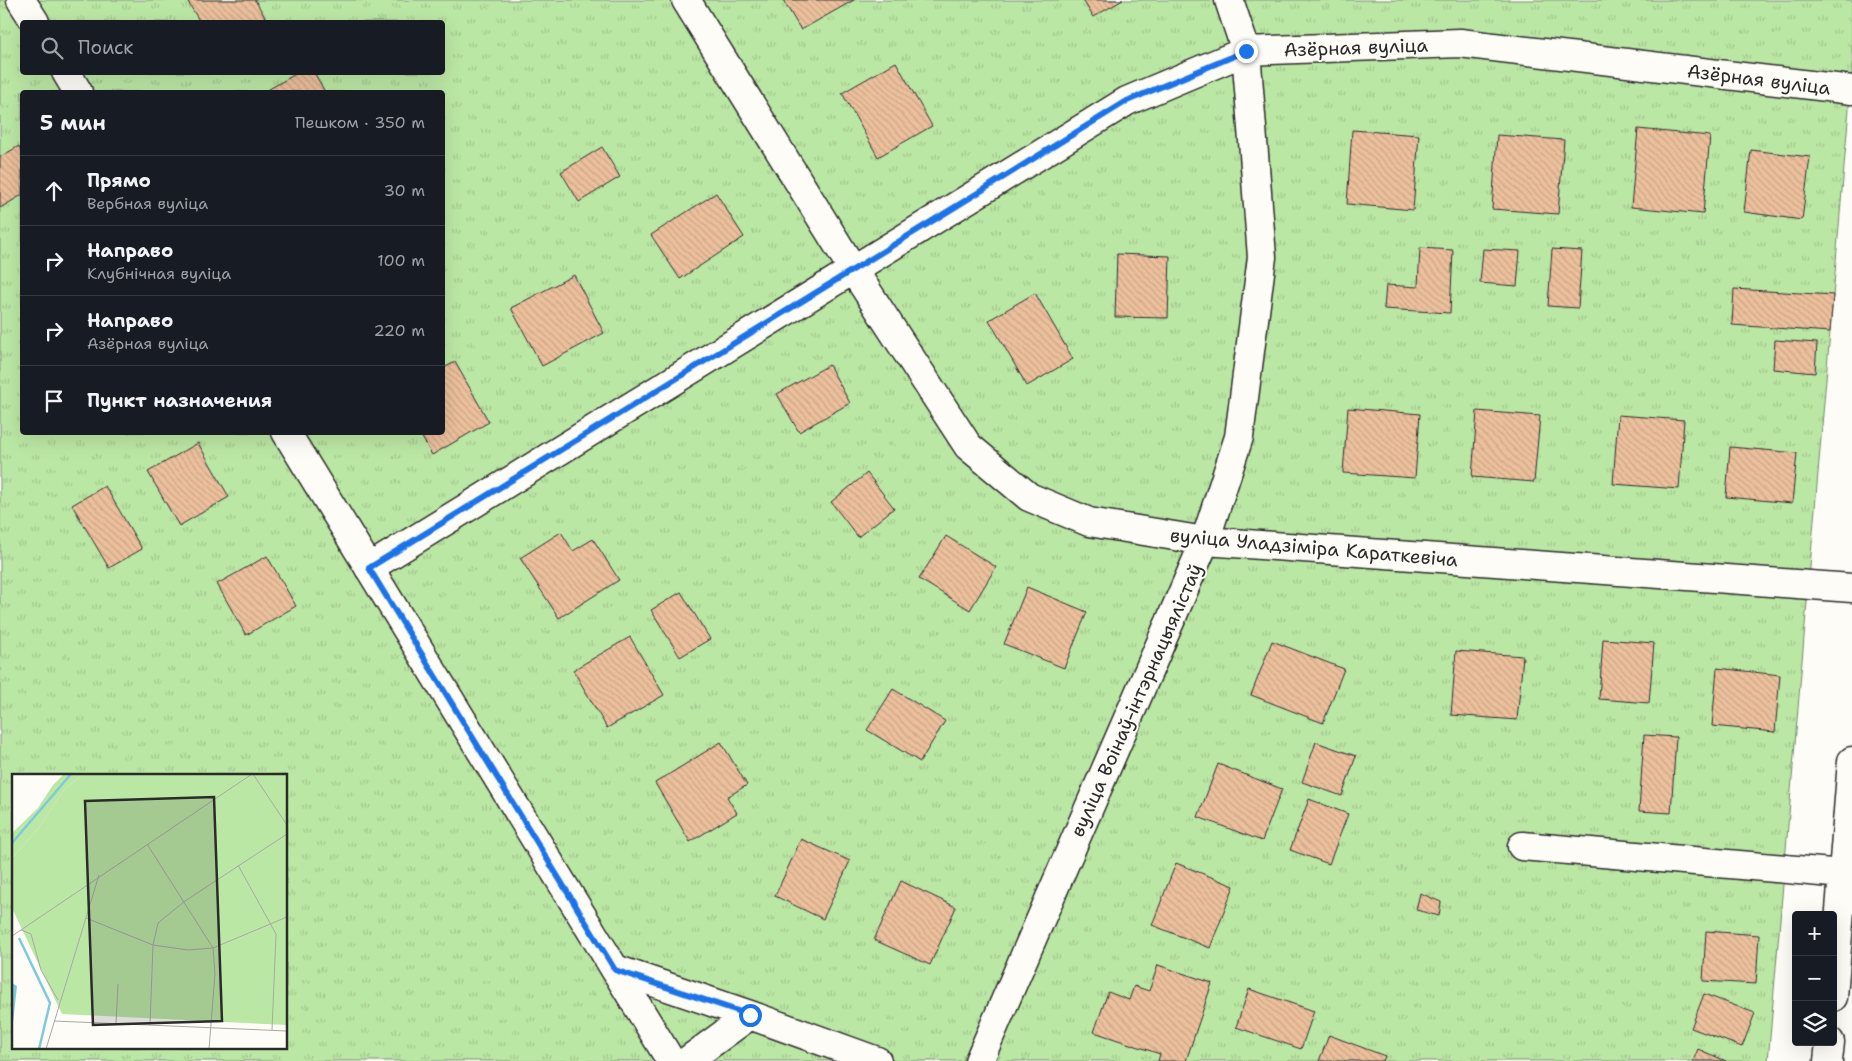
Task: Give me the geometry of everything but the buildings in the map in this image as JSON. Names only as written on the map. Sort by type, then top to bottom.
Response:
[{"type":"street","points":[[21,0],[34,20]]},
{"type":"street","name":"вуліца Уладзіміра Караткевіча","points":[[686,0],[854,271],[968,446],[1028,497],[1089,522],[1205,541],[1852,588]]},
{"type":"street","name":"вуліца Воінаў-інтэрнацыялістаў","points":[[979,1061],[1205,541],[1239,437],[1262,257],[1246,51],[1229,0]]},
{"type":"street","name":"Азёрная вуліца","points":[[369,568],[854,271],[1127,101],[1246,51],[1460,44],[1852,90]]},
{"type":"street","points":[[68,75],[77,90]]},
{"type":"street","points":[[288,435],[671,1061]]},
{"type":"street","points":[[1836,956],[1852,762]]},
{"type":"street","points":[[1522,846],[1843,874]]},
{"type":"street","points":[[615,970],[750,1015],[877,1061]]},
{"type":"street","points":[[687,1061],[750,1015]]},
{"type":"street","points":[[1828,1061],[1830,1046]]},
{"type":"green space","points":[[0,0],[1852,0],[1852,73],[1768,1061],[0,1061]]},
{"type":"route","points":[[750,1015],[615,970],[369,568],[854,271],[1127,101],[1246,51]]}]
